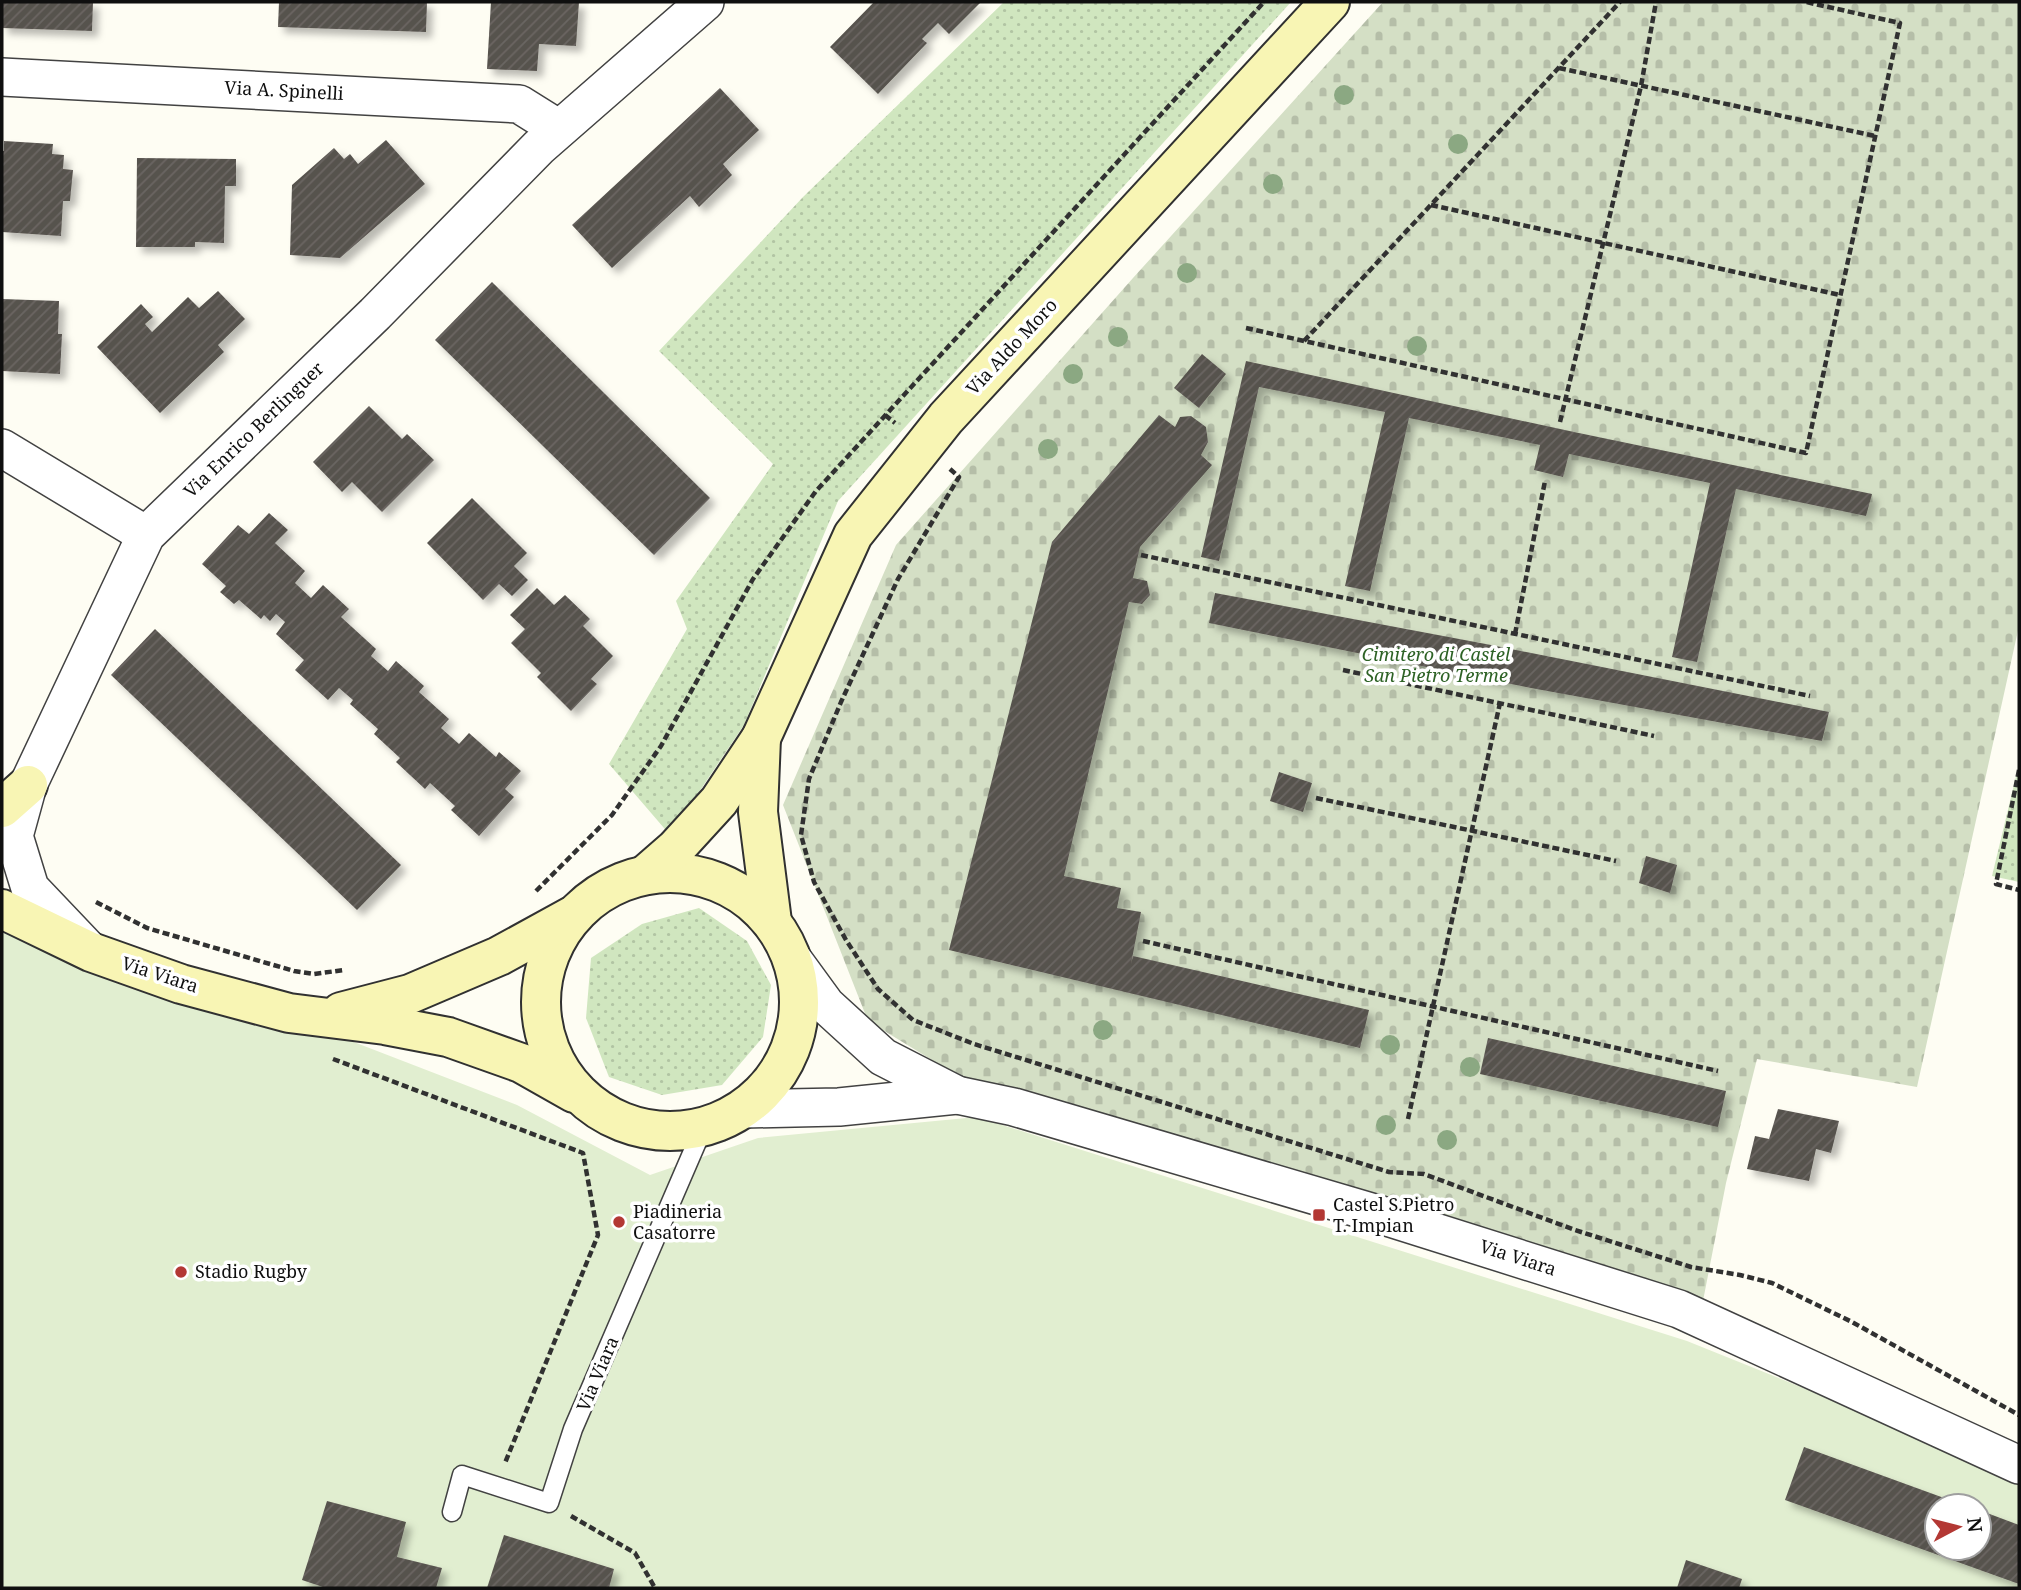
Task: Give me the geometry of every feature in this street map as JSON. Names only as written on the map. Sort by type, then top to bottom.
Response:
[{"type":"main road","name":"Via Aldo Moro","points":[[645,875],[676,848],[719,801],[761,738],[853,534],[946,418],[1330,2]]},
{"type":"main road","name":"Via Aldo Moro","points":[[761,738],[758,812],[772,922]]},
{"type":"main road","points":[[307,1015],[410,993],[499,956],[575,914],[607,888],[645,875],[681,873],[715,881],[746,898],[772,922],[791,957],[799,999],[793,1041],[774,1080],[744,1109],[703,1128],[659,1132],[616,1121],[579,1095],[555,1063],[542,1026],[541,1012],[541,986],[552,947],[575,914]]},
{"type":"main road","name":"Via Viara","points":[[2,909],[91,952],[181,984],[307,1015],[385,1025],[448,1037],[521,1063],[579,1095]]},
{"type":"street","name":"Via Enrico Berlinguer","points":[[91,952],[30,888],[14,836],[15,797],[146,535],[374,314],[559,129],[705,2]]},
{"type":"street","name":"Via A. Spinelli","points":[[2,77],[519,104],[559,129]]},
{"type":"street","points":[[2,448],[146,535]]},
{"type":"street","name":"Via Viara","points":[[791,957],[827,1005],[883,1057],[957,1095],[1014,1107],[1381,1215],[1679,1309],[2019,1465]]},
{"type":"street","name":"Via Viara","points":[[744,1109],[839,1107],[957,1095]]},
{"type":"lane","name":"Via Viara","points":[[548,1503],[573,1429],[703,1128]]},
{"type":"lane","points":[[452,1512],[462,1475],[548,1503]]},
{"type":"path","points":[[530,897],[612,815],[660,746],[753,579],[816,491],[1264,2]]},
{"type":"path","points":[[1304,341],[1620,2]]},
{"type":"path","points":[[1560,422],[1641,86],[1656,2]]},
{"type":"path","points":[[1246,328],[1806,453],[1900,23],[1806,2]]},
{"type":"path","points":[[1559,68],[1875,136]]},
{"type":"path","points":[[1431,205],[1840,295]]},
{"type":"path","points":[[924,446],[959,477],[898,579],[841,702],[809,779],[801,835],[814,882],[846,940],[878,989],[914,1020],[974,1044],[1388,1172],[1424,1174],[1575,1230],[1691,1267],[1772,1283],[1852,1322],[2019,1415]]},
{"type":"path","points":[[1515,634],[1545,481]]},
{"type":"path","points":[[1141,555],[1810,696]]},
{"type":"path","points":[[1343,670],[1654,736]]},
{"type":"path","points":[[1408,1119],[1500,703]]},
{"type":"path","points":[[2019,770],[1996,884],[2019,890]]},
{"type":"path","points":[[1316,798],[1616,861]]},
{"type":"path","points":[[89,898],[147,928],[294,971],[314,974],[351,969]]},
{"type":"path","points":[[1143,941],[1718,1071]]},
{"type":"path","points":[[294,971],[307,1015]]},
{"type":"path","points":[[326,1056],[583,1153],[598,1235],[496,1485]]},
{"type":"path","points":[[548,1503],[635,1553],[655,1588]]},
{"type":"green space","points":[[1004,2],[1291,2],[838,501],[744,725],[670,835],[609,764],[687,629],[676,601],[773,464],[659,351],[803,197]]},
{"type":"green space","name":"Cimitero di Castel San Pietro Terme","points":[[1383,2],[2019,2],[2019,626],[1917,1087],[1757,1059],[1726,1183],[1702,1306],[960,1077],[868,1021],[783,805],[896,545]]},
{"type":"green space","points":[[2019,764],[2019,882],[1992,876]]},
{"type":"green space","points":[[2,895],[276,1012],[517,1105],[650,1175],[758,1138],[977,1117],[1687,1341],[2019,1475],[2019,1588],[2,1588]]},
{"type":"green space","points":[[699,908],[747,941],[771,985],[763,1037],[722,1085],[662,1095],[609,1077],[586,1018],[591,958],[642,924]]},
{"type":"building","points":[[2,2],[93,2],[92,31],[2,28]]},
{"type":"building","points":[[279,2],[427,2],[426,32],[278,27]]},
{"type":"building","points":[[491,2],[579,2],[576,46],[539,44],[537,71],[487,69]]},
{"type":"building","points":[[874,2],[981,2],[949,34],[938,23],[922,39],[927,43],[878,94],[830,47]]},
{"type":"building","points":[[720,88],[759,130],[723,164],[732,175],[699,207],[690,196],[612,268],[572,225]]},
{"type":"building","points":[[386,140],[425,184],[340,258],[290,255],[292,185],[334,148],[344,159],[350,154],[358,164]]},
{"type":"building","points":[[4,141],[53,144],[52,154],[64,155],[63,169],[73,170],[70,201],[63,201],[61,236],[2,232]]},
{"type":"building","points":[[137,158],[236,159],[236,186],[225,186],[224,243],[195,242],[195,247],[136,247]]},
{"type":"building","points":[[492,282],[710,498],[654,555],[435,340]]},
{"type":"building","points":[[218,291],[245,319],[218,345],[224,352],[160,413],[97,347],[141,304],[153,317],[145,324],[152,332],[188,297],[199,308]]},
{"type":"building","points":[[2,299],[59,301],[58,334],[62,334],[60,374],[2,371]]},
{"type":"building","points":[[1202,354],[1226,374],[1199,408],[1174,388]]},
{"type":"building","points":[[1246,361],[1872,494],[1866,516],[1736,489],[1697,662],[1672,657],[1710,483],[1569,454],[1563,477],[1534,470],[1540,445],[1409,418],[1370,591],[1345,586],[1385,412],[1259,387],[1219,561],[1201,557]]},
{"type":"building","points":[[369,406],[402,439],[407,434],[434,460],[382,512],[352,482],[342,492],[313,462]]},
{"type":"building","points":[[1159,415],[1175,427],[1180,417],[1191,416],[1206,427],[1208,442],[1201,455],[1212,465],[1140,547],[1133,578],[1147,581],[1150,595],[1142,604],[1129,602],[1064,876],[1121,888],[1117,908],[1141,912],[1131,964],[1133,956],[1369,1010],[1360,1048],[949,950],[1052,542]]},
{"type":"building","points":[[472,498],[527,553],[514,566],[528,580],[512,596],[499,584],[483,600],[427,543]]},
{"type":"building","points":[[269,513],[288,530],[275,543],[305,571],[295,583],[311,598],[323,585],[349,609],[341,617],[376,649],[371,656],[388,671],[396,661],[424,686],[419,692],[449,719],[441,728],[459,744],[469,733],[496,757],[499,752],[521,771],[505,789],[514,797],[479,836],[451,810],[455,806],[430,783],[425,789],[396,762],[400,758],[374,734],[378,729],[350,704],[353,700],[339,688],[328,700],[295,670],[304,660],[276,634],[285,622],[276,614],[270,621],[264,615],[261,619],[239,600],[234,604],[220,592],[226,586],[202,564],[238,525],[249,534]]},
{"type":"building","points":[[537,588],[554,605],[565,595],[590,619],[583,626],[613,656],[591,679],[597,684],[571,711],[537,677],[541,673],[511,643],[525,629],[510,615]]},
{"type":"building","points":[[1215,593],[1829,712],[1822,741],[1531,688],[1209,623]]},
{"type":"building","points":[[155,629],[401,865],[357,910],[111,675]]},
{"type":"building","points":[[1279,772],[1312,783],[1303,812],[1270,801]]},
{"type":"building","points":[[1646,856],[1677,865],[1670,893],[1639,883]]},
{"type":"building","points":[[1488,1038],[1726,1091],[1718,1127],[1480,1074]]},
{"type":"building","points":[[1778,1109],[1839,1121],[1831,1153],[1816,1149],[1809,1181],[1747,1169],[1755,1136],[1769,1139]]},
{"type":"building","points":[[1804,1447],[1928,1492],[1923,1492],[1923,1550],[1785,1500]]},
{"type":"building","points":[[327,1501],[406,1522],[397,1557],[442,1568],[436,1588],[326,1588],[302,1580]]},
{"type":"building","points":[[1993,1515],[2019,1525],[2019,1584],[1958,1562],[1993,1562]]},
{"type":"building","points":[[504,1535],[614,1569],[609,1588],[487,1588]]},
{"type":"building","points":[[1686,1560],[1742,1579],[1739,1588],[1677,1588]]},
{"type":"place","name":"Castel S.Pietro T. Impian","points":[[1319,1215]]},
{"type":"place","name":"Piadineria Casatorre","points":[[619,1222]]},
{"type":"place","name":"Stadio Rugby","points":[[181,1272]]}]
